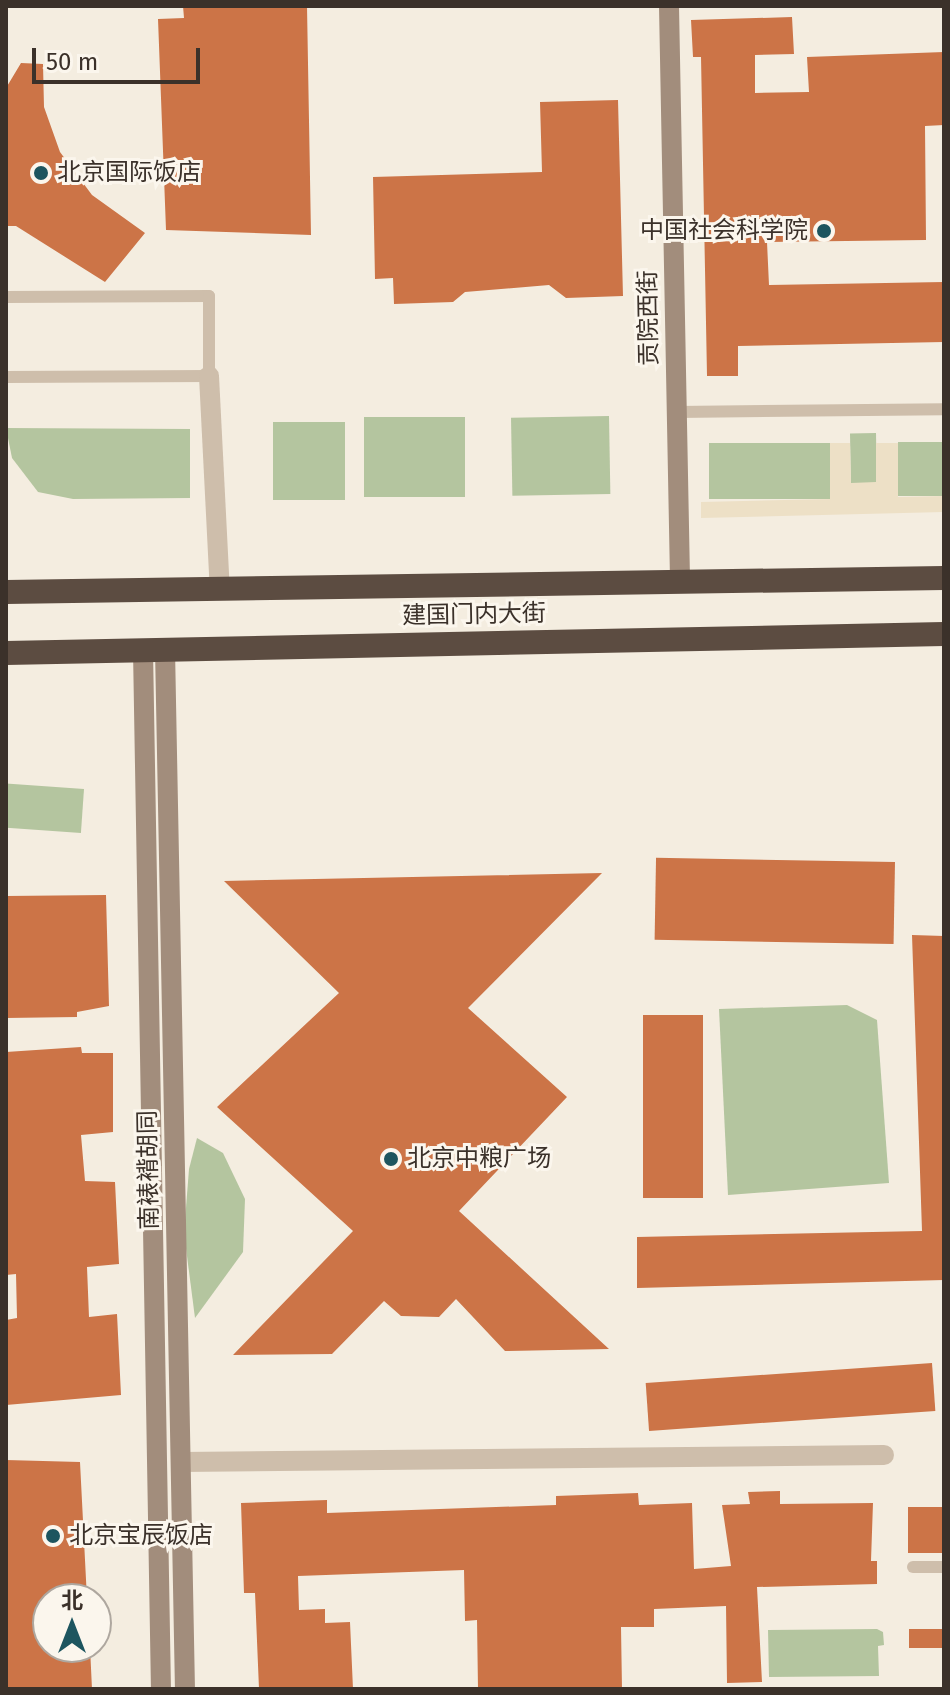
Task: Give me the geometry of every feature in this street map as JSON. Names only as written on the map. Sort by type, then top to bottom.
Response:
[{"type":"highway","name":"建国门内大街","points":[[6,592],[944,578]]},
{"type":"highway","name":"建国门内大街","points":[[6,653],[944,634]]},
{"type":"street","name":"贡院西街","points":[[669,6],[680,580]]},
{"type":"street","points":[[209,376],[220,590]]},
{"type":"street","points":[[154,650],[155,1351],[161,1689]]},
{"type":"street","name":"南裱褙胡同","points":[[154,650],[181,1462],[185,1689]]},
{"type":"street","points":[[181,1462],[884,1455]]},
{"type":"lane","points":[[6,297],[209,296],[209,376],[6,377]]},
{"type":"lane","points":[[677,412],[944,409]]},
{"type":"lane","points":[[913,1567],[944,1567]]},
{"type":"green space","points":[[609,416],[610,494],[512,496],[511,418]]},
{"type":"green space","points":[[364,417],[465,417],[465,497],[364,497]]},
{"type":"green space","points":[[273,422],[345,422],[345,500],[273,500]]},
{"type":"green space","points":[[6,428],[190,429],[190,498],[73,499],[38,492],[12,458]]},
{"type":"green space","points":[[850,433],[876,433],[877,483],[851,483]]},
{"type":"green space","points":[[898,442],[944,442],[944,496],[898,496]]},
{"type":"green space","points":[[709,443],[830,443],[830,499],[709,499]]},
{"type":"green space","points":[[6,784],[84,789],[81,833],[6,828]]},
{"type":"green space","points":[[847,1005],[877,1020],[889,1183],[728,1195],[719,1009]]},
{"type":"green space","points":[[197,1138],[223,1153],[245,1199],[243,1252],[195,1318],[184,1233],[189,1169]]},
{"type":"green space","points":[[877,1629],[883,1632],[884,1645],[878,1646],[879,1676],[769,1677],[768,1630]]},
{"type":"shaded area","points":[[830,443],[850,443],[851,483],[876,482],[876,443],[898,443],[898,497],[944,496],[944,512],[701,518],[701,502],[830,499]]},
{"type":"building","points":[[183,6],[307,6],[311,235],[166,230],[158,19],[184,18]]},
{"type":"building","points":[[792,17],[794,54],[755,55],[755,93],[809,92],[807,57],[944,52],[944,125],[925,126],[926,240],[767,242],[769,285],[944,282],[944,342],[738,346],[738,376],[707,376],[701,57],[693,57],[691,20]]},
{"type":"building","name":"北京国际饭店","points":[[21,63],[43,64],[44,107],[60,152],[92,195],[145,233],[105,282],[16,226],[6,226],[6,88]]},
{"type":"building","points":[[618,100],[623,296],[566,298],[549,285],[465,292],[453,302],[394,304],[393,278],[375,279],[373,177],[542,172],[540,102]]},
{"type":"building","points":[[656,858],[895,862],[894,944],[655,940]]},
{"type":"building","name":"北京中粮广场","points":[[602,873],[468,1008],[567,1097],[459,1211],[609,1349],[505,1351],[456,1299],[439,1317],[401,1316],[384,1301],[332,1354],[233,1355],[353,1231],[217,1107],[339,993],[224,881]]},
{"type":"building","points":[[106,895],[109,1006],[77,1012],[77,1017],[6,1018],[6,896]]},
{"type":"building","points":[[912,935],[944,936],[944,1280],[637,1288],[637,1237],[922,1231]]},
{"type":"building","points":[[643,1015],[703,1015],[703,1198],[643,1198]]},
{"type":"building","points":[[81,1047],[82,1053],[113,1053],[113,1132],[81,1135],[85,1181],[115,1182],[119,1264],[87,1267],[89,1317],[117,1314],[121,1395],[6,1405],[6,1320],[17,1318],[16,1274],[6,1275],[6,1052]]},
{"type":"building","points":[[932,1363],[935,1411],[649,1431],[646,1383]]},
{"type":"building","points":[[6,1460],[80,1462],[86,1583],[32,1583],[32,1663],[91,1663],[92,1689],[6,1689]]},
{"type":"building","points":[[780,1491],[780,1504],[873,1503],[871,1561],[877,1561],[877,1584],[757,1587],[762,1682],[727,1683],[726,1606],[654,1609],[654,1627],[621,1627],[622,1689],[478,1689],[477,1620],[465,1621],[464,1570],[298,1576],[299,1610],[325,1609],[325,1623],[350,1622],[353,1689],[259,1689],[255,1593],[244,1593],[241,1503],[327,1500],[327,1513],[556,1505],[556,1496],[638,1493],[639,1505],[692,1503],[694,1569],[731,1566],[722,1505],[750,1504],[748,1492]]},
{"type":"building","points":[[908,1507],[944,1507],[944,1553],[908,1553]]},
{"type":"building","points":[[909,1629],[944,1629],[944,1648],[909,1648]]},
{"type":"place","name":"北京国际饭店","points":[[41,173]]},
{"type":"place","name":"中国社会科学院","points":[[824,231]]},
{"type":"place","name":"北京中粮广场","points":[[391,1159]]},
{"type":"place","name":"北京宝辰饭店","points":[[53,1536]]}]
